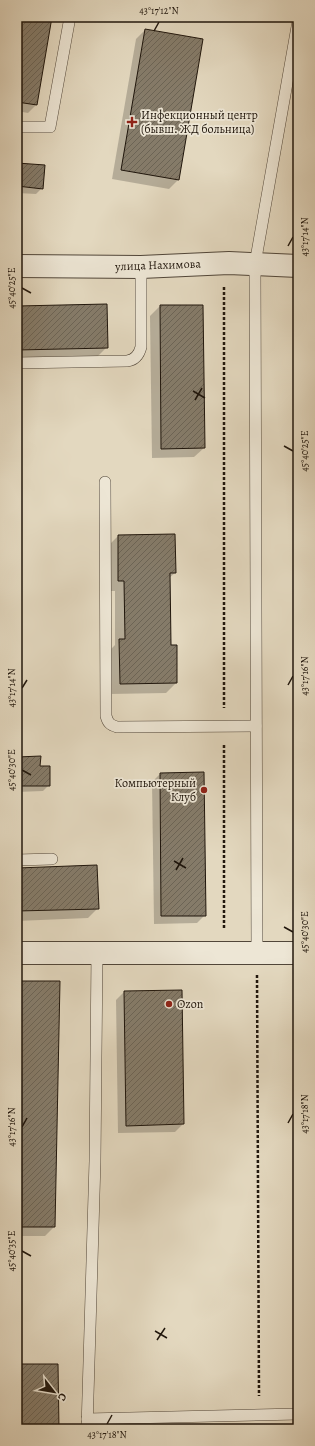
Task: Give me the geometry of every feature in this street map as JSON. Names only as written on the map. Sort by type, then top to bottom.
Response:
[{"type":"street","name":"улица Нахимова","points":[[17,266],[141,267],[229,263],[298,266]]},
{"type":"street","points":[[17,954],[298,953]]},
{"type":"lane","points":[[17,127],[50,128],[70,17]]},
{"type":"lane","points":[[257,953],[255,264],[298,21]]},
{"type":"lane","points":[[17,363],[127,361],[137,357],[141,347],[141,267]]},
{"type":"lane","points":[[105,482],[107,721],[112,726],[117,727],[256,726]]},
{"type":"lane","points":[[17,860],[52,859]]},
{"type":"lane","points":[[97,953],[95,1161],[87,1424],[259,1414],[298,1414]]},
{"type":"path","points":[[224,953],[223,290],[229,263]]},
{"type":"path","points":[[257,953],[259,1414]]},
{"type":"building","points":[[17,17],[52,17],[37,105],[17,102]]},
{"type":"building","points":[[145,29],[203,39],[179,180],[121,170]]},
{"type":"building","points":[[17,163],[45,165],[43,189],[17,186]]},
{"type":"building","points":[[107,304],[108,348],[17,350],[17,306]]},
{"type":"building","points":[[160,305],[203,305],[205,448],[161,449]]},
{"type":"building","points":[[175,534],[176,573],[170,573],[171,645],[177,645],[177,683],[120,684],[119,639],[125,639],[124,581],[118,581],[118,535]]},
{"type":"building","points":[[41,756],[40,766],[50,766],[50,786],[17,786],[17,757]]},
{"type":"building","points":[[204,772],[206,916],[161,916],[160,773]]},
{"type":"building","points":[[97,865],[99,909],[17,911],[17,868]]},
{"type":"building","points":[[17,981],[60,981],[55,1227],[17,1227]]},
{"type":"building","points":[[182,990],[184,1124],[126,1126],[124,991]]},
{"type":"building","points":[[17,1364],[58,1364],[59,1429],[17,1429]]},
{"type":"place","name":"Инфекционный центр (бывш. ЖД больница)","points":[[132,122]]},
{"type":"place","name":"Компьютерный Клуб","points":[[204,790]]},
{"type":"place","name":"Ozon","points":[[169,1004]]}]
